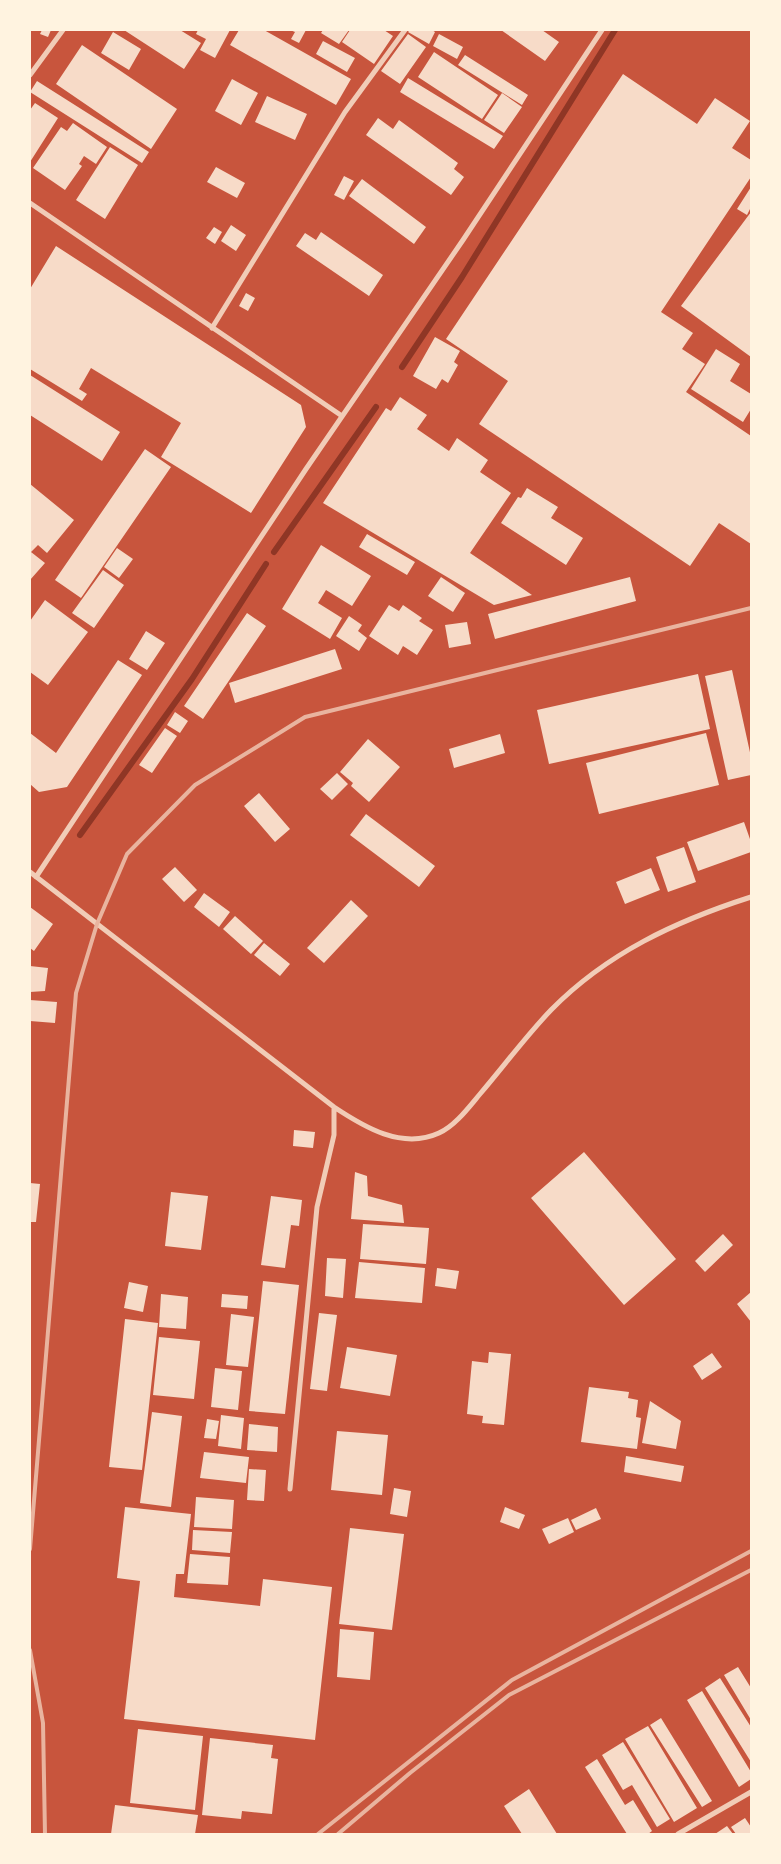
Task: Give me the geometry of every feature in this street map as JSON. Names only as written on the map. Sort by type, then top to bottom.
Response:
[{"type":"street","points":[[30,75],[63,30]]},
{"type":"street","points":[[212,328],[346,112],[405,30]]},
{"type":"street","points":[[36,877],[342,416],[463,240],[602,30]]},
{"type":"street","points":[[30,203],[342,416]]},
{"type":"street","points":[[30,872],[334,1107],[366,1128],[392,1137],[418,1139],[440,1133],[464,1113],[552,1009],[599,968],[650,936],[700,913],[751,897]]},
{"type":"street","points":[[290,1489],[317,1207],[334,1135],[334,1107]]},
{"type":"street","points":[[678,1834],[751,1792]]},
{"type":"building","points":[[42,30],[51,30],[48,37],[40,34]]},
{"type":"building","points":[[124,30],[180,30],[201,43],[184,69]]},
{"type":"building","points":[[198,30],[230,30],[215,58],[200,50],[206,39],[196,34]]},
{"type":"building","points":[[239,30],[264,30],[351,79],[336,105],[230,45]]},
{"type":"building","points":[[290,30],[306,30],[299,43],[291,39],[295,32]]},
{"type":"building","points":[[323,30],[349,30],[339,44],[321,33]]},
{"type":"building","points":[[350,30],[384,30],[393,36],[374,64],[342,42]]},
{"type":"building","points":[[410,30],[432,30],[435,32],[429,44],[408,32]]},
{"type":"building","points":[[501,30],[542,30],[559,42],[545,61]]},
{"type":"building","points":[[113,32],[141,49],[129,70],[101,53]]},
{"type":"building","points":[[408,34],[426,47],[400,84],[381,71]]},
{"type":"building","points":[[439,34],[463,47],[457,59],[433,46]]},
{"type":"building","points":[[323,41],[355,58],[347,72],[316,54]]},
{"type":"building","points":[[82,45],[177,109],[151,149],[56,84]]},
{"type":"building","points":[[434,52],[498,95],[482,119],[418,77]]},
{"type":"building","points":[[465,55],[528,95],[522,105],[458,65]]},
{"type":"building","points":[[623,74],[697,124],[715,98],[750,121],[732,148],[751,160],[751,177],[661,312],[693,333],[682,349],[705,364],[686,392],[751,436],[751,544],[719,523],[690,566],[479,424],[508,381],[446,339]]},
{"type":"building","points":[[408,78],[503,136],[494,149],[400,92]]},
{"type":"building","points":[[232,79],[258,93],[241,125],[215,111]]},
{"type":"building","points":[[37,81],[149,152],[142,163],[30,92]]},
{"type":"building","points":[[502,93],[522,107],[504,133],[484,120]]},
{"type":"building","points":[[267,96],[307,114],[295,140],[255,122]]},
{"type":"building","points":[[35,103],[58,118],[30,162],[30,110]]},
{"type":"building","points":[[378,118],[393,129],[399,120],[458,163],[454,169],[464,177],[451,195],[366,135]]},
{"type":"building","points":[[73,123],[107,147],[96,164],[84,156],[79,164],[82,166],[65,190],[33,168],[61,127],[67,131]]},
{"type":"building","points":[[110,147],[138,165],[105,219],[76,200]]},
{"type":"building","points":[[216,167],[245,183],[237,198],[207,182]]},
{"type":"building","points":[[344,176],[354,181],[344,200],[334,195]]},
{"type":"building","points":[[362,179],[426,227],[414,244],[349,196]]},
{"type":"building","points":[[751,187],[751,207],[747,215],[737,209]]},
{"type":"building","points":[[751,212],[751,357],[681,306]]},
{"type":"building","points":[[231,225],[246,235],[236,251],[221,241]]},
{"type":"building","points":[[214,227],[222,232],[215,244],[206,238]]},
{"type":"building","points":[[321,232],[383,275],[369,296],[296,246],[305,233],[316,240]]},
{"type":"building","points":[[56,246],[301,405],[306,427],[251,513],[161,457],[181,423],[91,368],[79,389],[87,394],[82,401],[30,369],[30,289]]},
{"type":"building","points":[[246,293],[255,298],[248,311],[239,306]]},
{"type":"building","points":[[435,337],[460,351],[454,362],[458,365],[448,383],[442,379],[436,389],[413,376]]},
{"type":"building","points":[[716,349],[740,364],[730,381],[751,394],[751,409],[743,422],[691,389]]},
{"type":"building","points":[[30,375],[120,432],[102,461],[30,415]]},
{"type":"building","points":[[400,397],[427,415],[417,429],[449,451],[457,438],[488,460],[480,472],[511,493],[470,553],[532,595],[494,605],[323,503],[386,408],[391,411]]},
{"type":"building","points":[[145,449],[171,467],[81,598],[55,580]]},
{"type":"building","points":[[30,484],[74,520],[47,553],[38,545],[31,552],[45,563],[30,580]]},
{"type":"building","points":[[527,488],[558,507],[551,518],[583,538],[566,565],[501,523],[518,497],[521,498]]},
{"type":"building","points":[[367,534],[415,562],[407,575],[359,547]]},
{"type":"building","points":[[321,545],[371,576],[352,606],[326,590],[318,603],[342,618],[330,639],[282,609]]},
{"type":"building","points":[[117,548],[133,559],[119,578],[104,567]]},
{"type":"building","points":[[103,570],[124,585],[94,628],[72,613]]},
{"type":"building","points":[[441,577],[465,593],[453,612],[428,596]]},
{"type":"building","points":[[630,577],[636,601],[495,639],[488,614]]},
{"type":"building","points":[[45,600],[88,632],[48,685],[30,672],[30,621]]},
{"type":"building","points":[[389,605],[399,611],[403,605],[422,618],[419,621],[433,630],[417,655],[403,646],[398,655],[369,636]]},
{"type":"building","points":[[247,613],[266,626],[203,719],[184,706]]},
{"type":"building","points":[[349,616],[362,625],[358,631],[367,638],[359,651],[336,636]]},
{"type":"building","points":[[467,622],[471,644],[449,648],[445,625]]},
{"type":"building","points":[[146,631],[165,643],[147,670],[129,659]]},
{"type":"building","points":[[335,649],[342,669],[235,703],[229,683]]},
{"type":"building","points":[[118,660],[142,675],[67,787],[39,792],[30,784],[30,733],[56,753]]},
{"type":"building","points":[[732,670],[751,757],[751,775],[728,780],[705,676]]},
{"type":"building","points":[[698,674],[710,729],[549,764],[537,710]]},
{"type":"building","points":[[175,712],[188,721],[180,733],[167,725]]},
{"type":"building","points":[[165,728],[177,736],[152,773],[139,765]]},
{"type":"building","points":[[706,733],[719,785],[599,814],[586,763]]},
{"type":"building","points":[[500,734],[505,753],[454,768],[449,749]]},
{"type":"building","points":[[368,739],[400,767],[369,802],[351,786],[353,783],[340,772]]},
{"type":"building","points":[[337,773],[348,784],[332,800],[320,789]]},
{"type":"building","points":[[259,793],[290,829],[275,842],[244,806]]},
{"type":"building","points":[[366,814],[435,866],[419,887],[350,835]]},
{"type":"building","points":[[744,822],[751,842],[751,852],[698,871],[687,842]]},
{"type":"building","points":[[684,847],[696,882],[668,892],[656,857]]},
{"type":"building","points":[[175,867],[197,890],[184,902],[162,879]]},
{"type":"building","points":[[651,868],[660,890],[625,904],[616,882]]},
{"type":"building","points":[[204,893],[230,912],[219,927],[194,907]]},
{"type":"building","points":[[351,900],[368,916],[324,963],[307,948]]},
{"type":"building","points":[[30,907],[53,924],[34,951],[30,948]]},
{"type":"building","points":[[235,916],[263,941],[251,954],[223,929]]},
{"type":"building","points":[[264,943],[290,964],[280,976],[254,955]]},
{"type":"building","points":[[30,966],[48,968],[45,991],[30,992]]},
{"type":"building","points":[[30,1000],[57,1002],[55,1023],[30,1021]]},
{"type":"building","points":[[294,1130],[315,1132],[313,1148],[293,1146]]},
{"type":"building","points":[[584,1152],[676,1259],[624,1305],[531,1198]]},
{"type":"building","points":[[355,1172],[367,1176],[368,1196],[402,1205],[404,1223],[351,1219]]},
{"type":"building","points":[[30,1183],[40,1184],[36,1222],[30,1222]]},
{"type":"building","points":[[171,1192],[208,1196],[201,1250],[165,1246]]},
{"type":"building","points":[[271,1196],[302,1200],[299,1226],[291,1225],[285,1268],[261,1265]]},
{"type":"building","points":[[363,1224],[429,1228],[426,1264],[360,1259]]},
{"type":"building","points":[[723,1234],[733,1245],[705,1272],[695,1261]]},
{"type":"building","points":[[327,1258],[346,1259],[343,1298],[325,1296]]},
{"type":"building","points":[[359,1262],[425,1268],[422,1303],[355,1298]]},
{"type":"building","points":[[437,1268],[459,1271],[456,1289],[435,1286]]},
{"type":"building","points":[[263,1281],[299,1285],[285,1414],[249,1411]]},
{"type":"building","points":[[129,1282],[148,1286],[143,1312],[124,1308]]},
{"type":"building","points":[[751,1292],[751,1322],[737,1304]]},
{"type":"building","points":[[161,1294],[188,1297],[186,1329],[159,1327]]},
{"type":"building","points":[[222,1294],[248,1296],[247,1309],[221,1307]]},
{"type":"building","points":[[319,1313],[337,1315],[327,1391],[310,1389]]},
{"type":"building","points":[[231,1314],[254,1317],[248,1367],[226,1365]]},
{"type":"building","points":[[125,1319],[158,1323],[142,1470],[109,1467]]},
{"type":"building","points":[[159,1337],[200,1341],[194,1399],[153,1395]]},
{"type":"building","points":[[347,1347],[397,1355],[390,1396],[340,1388]]},
{"type":"building","points":[[489,1352],[511,1354],[504,1425],[482,1423],[483,1416],[467,1414],[472,1361],[488,1363]]},
{"type":"building","points":[[712,1353],[722,1367],[702,1380],[693,1366]]},
{"type":"building","points":[[215,1368],[242,1371],[238,1410],[211,1407]]},
{"type":"building","points":[[589,1387],[629,1392],[628,1398],[638,1400],[636,1417],[641,1418],[637,1449],[581,1442]]},
{"type":"building","points":[[650,1401],[681,1421],[676,1449],[642,1443]]},
{"type":"building","points":[[152,1412],[182,1416],[171,1507],[140,1503]]},
{"type":"building","points":[[221,1415],[244,1418],[241,1449],[218,1446]]},
{"type":"building","points":[[207,1419],[219,1421],[216,1439],[204,1438]]},
{"type":"building","points":[[249,1424],[278,1427],[277,1452],[247,1450]]},
{"type":"building","points":[[337,1431],[388,1435],[382,1495],[331,1490]]},
{"type":"building","points":[[204,1452],[249,1457],[246,1483],[200,1478]]},
{"type":"building","points":[[626,1456],[684,1466],[681,1482],[624,1472]]},
{"type":"building","points":[[249,1469],[266,1470],[264,1501],[247,1500]]},
{"type":"building","points":[[394,1488],[411,1491],[407,1517],[390,1514]]},
{"type":"building","points":[[196,1497],[234,1500],[232,1529],[194,1527]]},
{"type":"building","points":[[125,1507],[191,1514],[184,1574],[176,1574],[174,1597],[260,1606],[263,1579],[332,1587],[315,1740],[124,1719],[140,1581],[117,1578]]},
{"type":"building","points":[[505,1507],[525,1515],[519,1529],[500,1522]]},
{"type":"building","points":[[596,1508],[601,1519],[576,1530],[571,1520]]},
{"type":"building","points":[[568,1518],[574,1532],[549,1544],[542,1529]]},
{"type":"building","points":[[350,1528],[404,1534],[392,1630],[339,1624]]},
{"type":"building","points":[[193,1530],[232,1532],[230,1553],[192,1550]]},
{"type":"building","points":[[190,1554],[230,1557],[228,1585],[187,1583]]},
{"type":"building","points":[[340,1629],[374,1632],[370,1680],[337,1677]]},
{"type":"building","points":[[738,1667],[751,1688],[751,1720],[724,1675]]},
{"type":"building","points":[[720,1678],[751,1727],[751,1762],[705,1688]]},
{"type":"building","points":[[702,1691],[751,1772],[751,1779],[739,1787],[687,1700]]},
{"type":"building","points":[[661,1718],[712,1801],[702,1807],[650,1725]]},
{"type":"building","points":[[648,1726],[697,1808],[674,1822],[625,1739]]},
{"type":"building","points":[[138,1729],[203,1736],[195,1810],[130,1803]]},
{"type":"building","points":[[210,1738],[273,1745],[271,1758],[278,1759],[272,1814],[242,1811],[241,1819],[202,1815]]},
{"type":"building","points":[[623,1742],[670,1819],[657,1827],[632,1785],[623,1790],[602,1755]]},
{"type":"building","points":[[597,1759],[625,1805],[633,1800],[652,1831],[648,1834],[627,1834],[585,1767]]},
{"type":"building","points":[[529,1789],[557,1834],[522,1834],[504,1806]]},
{"type":"building","points":[[115,1805],[198,1815],[195,1834],[111,1834]]},
{"type":"building","points":[[745,1818],[751,1827],[751,1834],[736,1834],[731,1827]]},
{"type":"building","points":[[727,1826],[733,1834],[715,1834]]},
{"type":"waterway","points":[[402,367],[462,277],[615,30]]},
{"type":"waterway","points":[[274,552],[376,407]]},
{"type":"waterway","points":[[80,835],[192,679],[266,564]]},
{"type":"railway","points":[[30,1549],[76,993],[97,924],[127,854],[195,785],[305,717],[751,608]]},
{"type":"railway","points":[[318,1834],[512,1680],[751,1551]]},
{"type":"railway","points":[[338,1834],[410,1773],[509,1695],[751,1570]]},
{"type":"railway","points":[[30,1650],[43,1723],[45,1834]]}]
